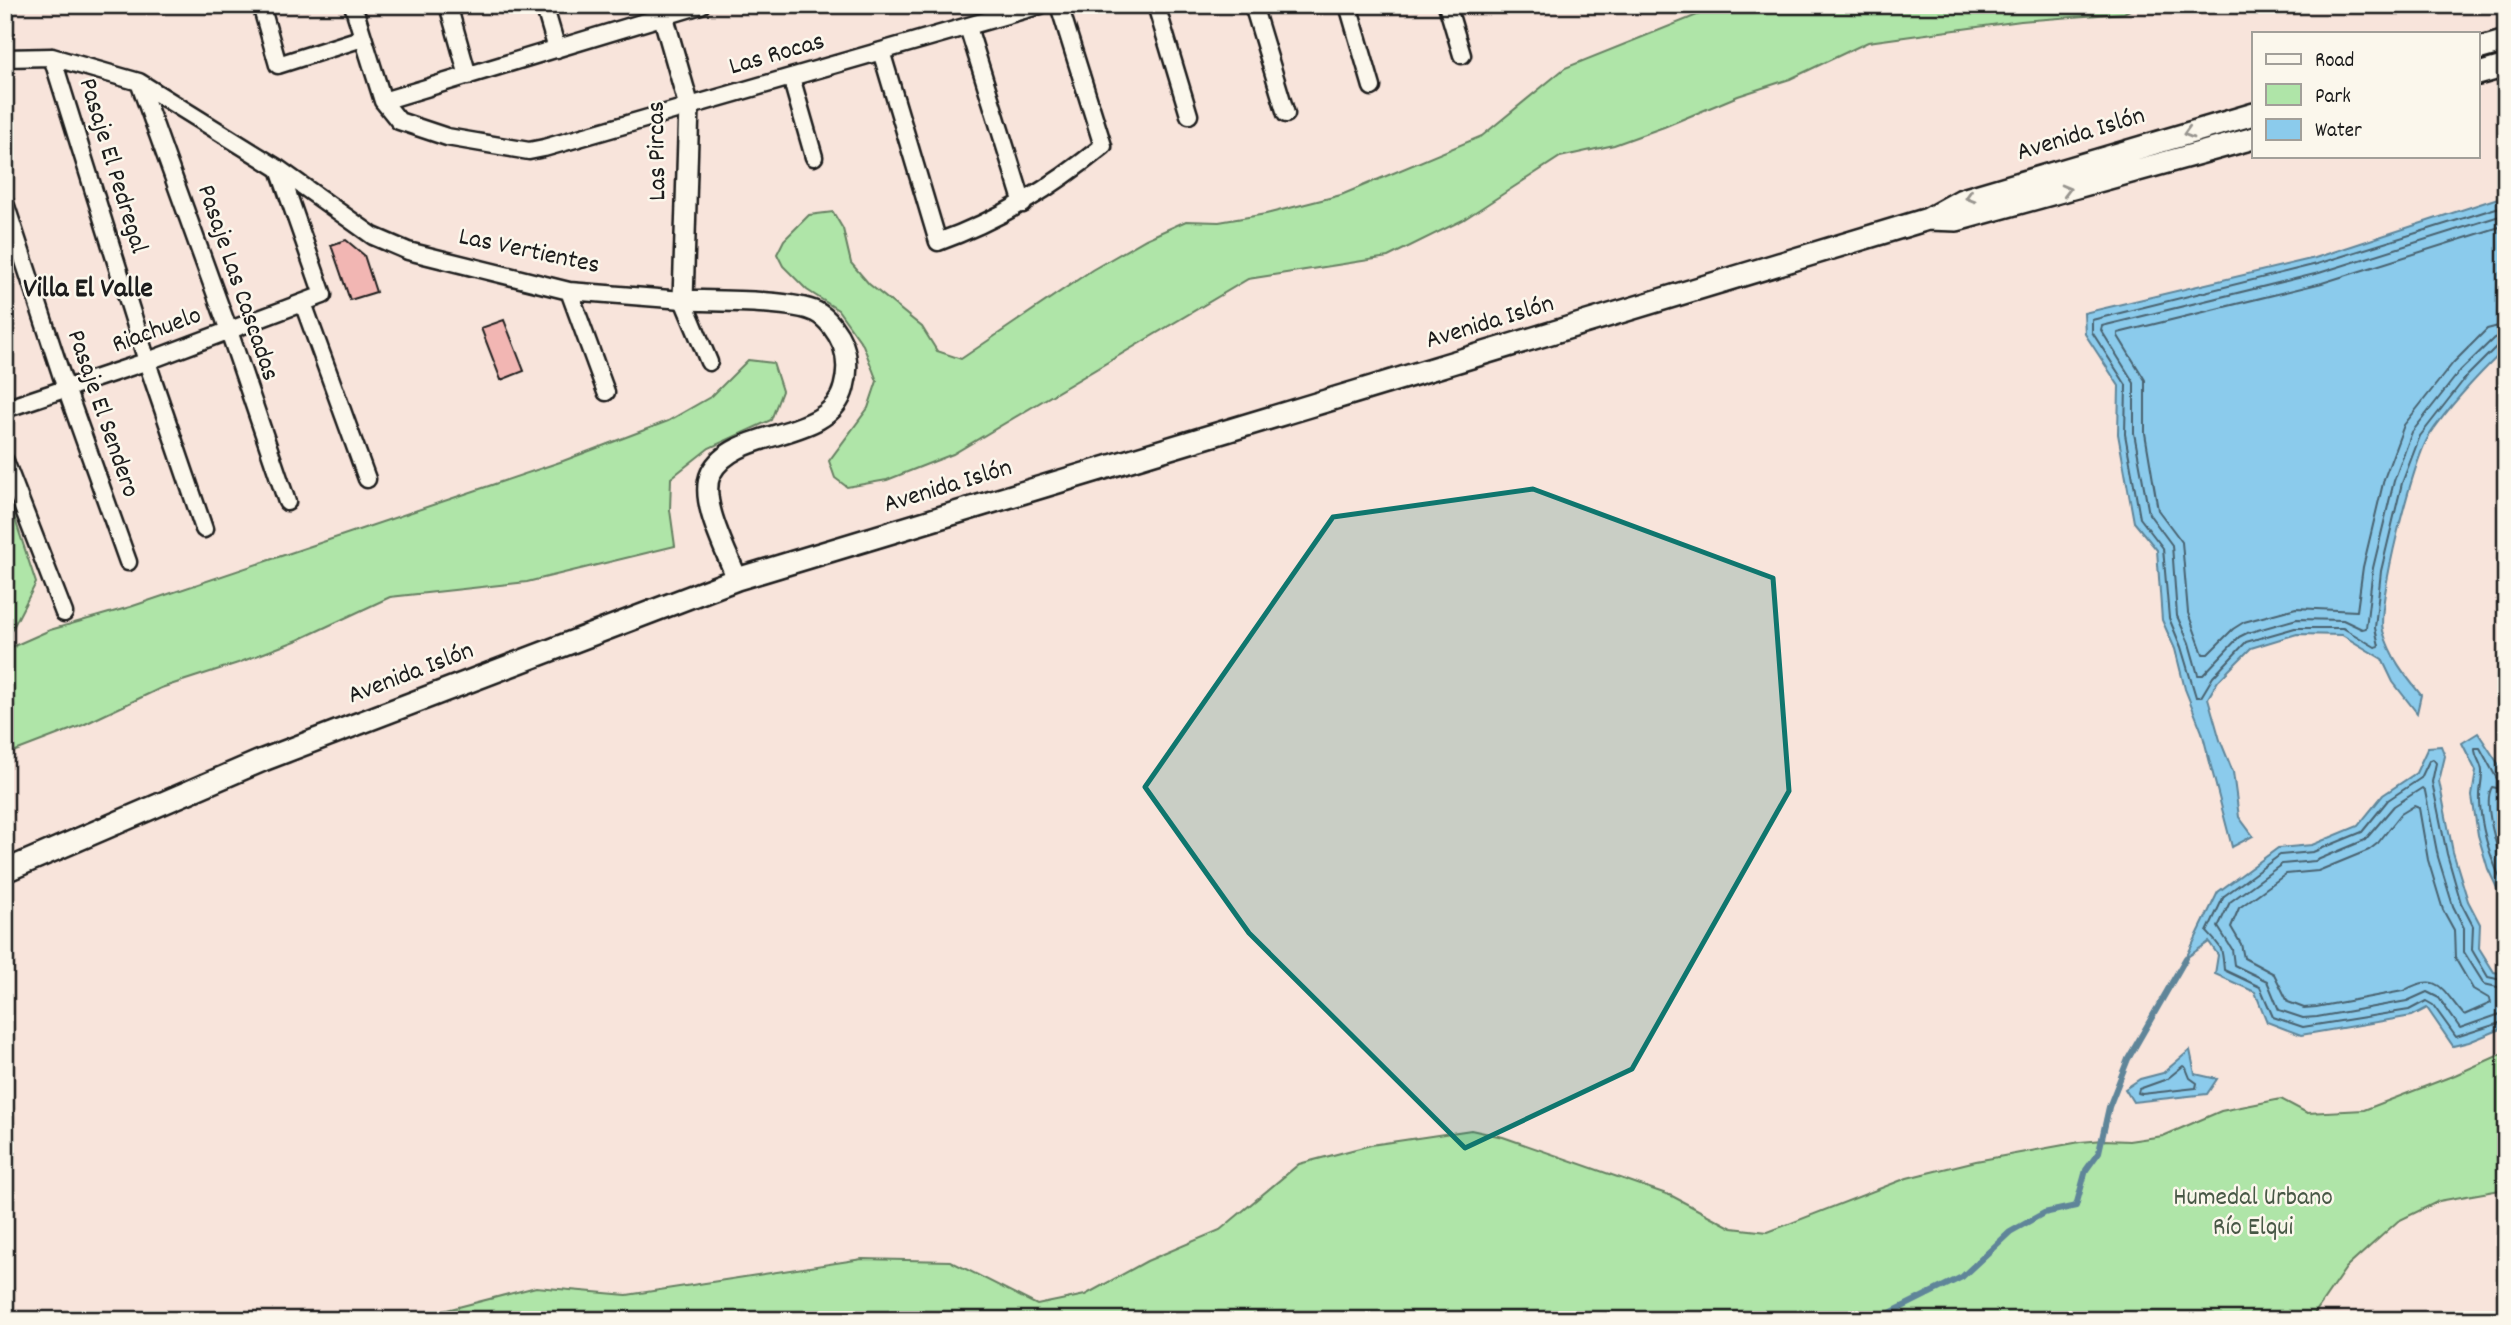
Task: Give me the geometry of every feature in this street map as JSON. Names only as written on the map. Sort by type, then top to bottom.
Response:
[{"type":"main road","points":[[2480,48],[2506,41]]},
{"type":"main road","points":[[2480,73],[2506,66]]},
{"type":"main road","name":"Avenida Islón","points":[[5,871],[262,760],[737,579],[1928,219],[1962,200],[2252,115]]},
{"type":"main road","name":"Avenida Islón","points":[[1928,219],[1956,220],[2252,139]]},
{"type":"street","points":[[261,5],[278,65],[363,38]]},
{"type":"street","points":[[353,5],[383,101],[557,49],[662,11],[701,5]]},
{"type":"street","points":[[448,5],[468,76]]},
{"type":"street","points":[[544,5],[557,49]]},
{"type":"street","name":"Las Rocas","points":[[383,101],[399,121],[447,137],[529,150],[1041,5]]},
{"type":"street","points":[[881,51],[938,242],[1023,204],[1103,146],[1059,5]]},
{"type":"street","points":[[1156,5],[1189,115]]},
{"type":"street","points":[[1253,5],[1286,114]]},
{"type":"street","points":[[1348,5],[1372,87]]},
{"type":"street","points":[[1447,5],[1462,55]]},
{"type":"street","name":"Las Pircas","points":[[662,11],[689,106],[683,300]]},
{"type":"street","points":[[968,27],[1023,204]]},
{"type":"street","name":"Las Vertientes","points":[[5,58],[52,57],[139,82],[279,169],[373,236],[408,251],[569,291],[786,306],[816,312],[831,324],[842,342],[847,360],[841,398],[832,411],[815,421],[744,447],[724,458],[712,471],[707,485],[707,501],[737,579]]},
{"type":"street","name":"Pasaje El Pedregal","points":[[52,57],[204,529]]},
{"type":"street","points":[[791,77],[814,157]]},
{"type":"street","name":"Pasaje Las Cascadas","points":[[139,82],[229,331],[287,502]]},
{"type":"street","name":"Riachuelo","points":[[5,409],[148,361],[323,295],[279,169]]},
{"type":"street","name":"Pasaje El Sendero","points":[[5,203],[66,388],[128,562]]},
{"type":"street","points":[[569,291],[606,392]]},
{"type":"street","points":[[683,300],[709,362]]},
{"type":"street","points":[[303,303],[367,479]]},
{"type":"street","points":[[5,461],[64,613]]},
{"type":"highlighted area","points":[[1533,489],[1773,578],[1789,791],[1632,1069],[1465,1148],[1249,933],[1145,787],[1333,517]]},
{"type":"green space","points":[[1722,5],[2139,5],[2124,13],[2021,21],[1868,42],[1790,79],[1738,96],[1664,127],[1614,145],[1560,157],[1463,220],[1388,257],[1248,279],[953,454],[887,480],[847,487],[835,478],[829,461],[868,408],[877,381],[863,345],[838,310],[807,290],[783,266],[777,254],[784,240],[809,215],[833,212],[843,229],[851,263],[869,284],[922,327],[937,351],[961,359],[1092,270],[1146,239],[1186,221],[1219,222],[1266,214],[1341,195],[1482,136],[1565,68]]},
{"type":"green space","points":[[748,360],[773,363],[782,391],[771,420],[709,448],[671,478],[670,510],[675,546],[527,582],[390,597],[298,640],[161,688],[83,725],[5,755],[5,650],[50,630],[130,607],[563,461],[668,421],[712,396]]},
{"type":"green space","points":[[5,489],[36,583],[5,643]]},
{"type":"green space","name":"Humedal Urbano Río Elqui","points":[[2506,1052],[2506,1189],[2439,1201],[2398,1221],[2346,1268],[2310,1320],[408,1320],[536,1287],[627,1295],[862,1259],[950,1261],[1037,1305],[1085,1295],[1147,1261],[1220,1230],[1299,1164],[1371,1145],[1471,1130],[1503,1137],[1672,1196],[1732,1228],[1768,1232],[1907,1178],[1976,1161],[2080,1142],[2129,1141],[2163,1136],[2221,1111],[2281,1099],[2307,1113],[2364,1110]]},
{"type":"water","points":[[2498,198],[2506,198],[2506,348],[2446,412],[2422,450],[2397,533],[2385,593],[2383,631],[2394,658],[2421,695],[2417,713],[2393,682],[2382,659],[2342,635],[2297,634],[2251,648],[2218,681],[2208,698],[2233,772],[2239,817],[2253,836],[2232,847],[2202,732],[2185,689],[2175,649],[2162,620],[2157,550],[2134,522],[2118,434],[2119,386],[2085,334],[2084,313],[2315,258]]},
{"type":"water","points":[[2478,733],[2499,765],[2506,783],[2506,907],[2488,869],[2478,835],[2472,796],[2476,771],[2462,743]]},
{"type":"water","points":[[2441,746],[2445,756],[2439,781],[2453,852],[2468,901],[2480,924],[2479,948],[2494,972],[2506,974],[2506,1027],[2453,1046],[2427,1008],[2412,1016],[2301,1035],[2267,1022],[2255,992],[2215,974],[2218,955],[2209,942],[2186,958],[2218,892],[2278,848],[2312,845],[2358,826],[2383,795],[2416,773],[2428,747]]},
{"type":"water","points":[[2190,1050],[2195,1074],[2217,1079],[2207,1094],[2133,1102],[2125,1089],[2140,1079],[2163,1073]]},
{"type":"building","points":[[346,240],[364,255],[376,292],[350,300],[331,245]]},
{"type":"building","points":[[504,320],[524,371],[501,380],[481,328]]},
{"type":"waterway","points":[[1876,1320],[1962,1277],[2010,1232],[2044,1213],[2076,1206],[2086,1170],[2099,1152],[2109,1107],[2128,1059],[2186,958]]},
{"type":"district","name":"Villa El Valle","points":[[88,291]]}]
